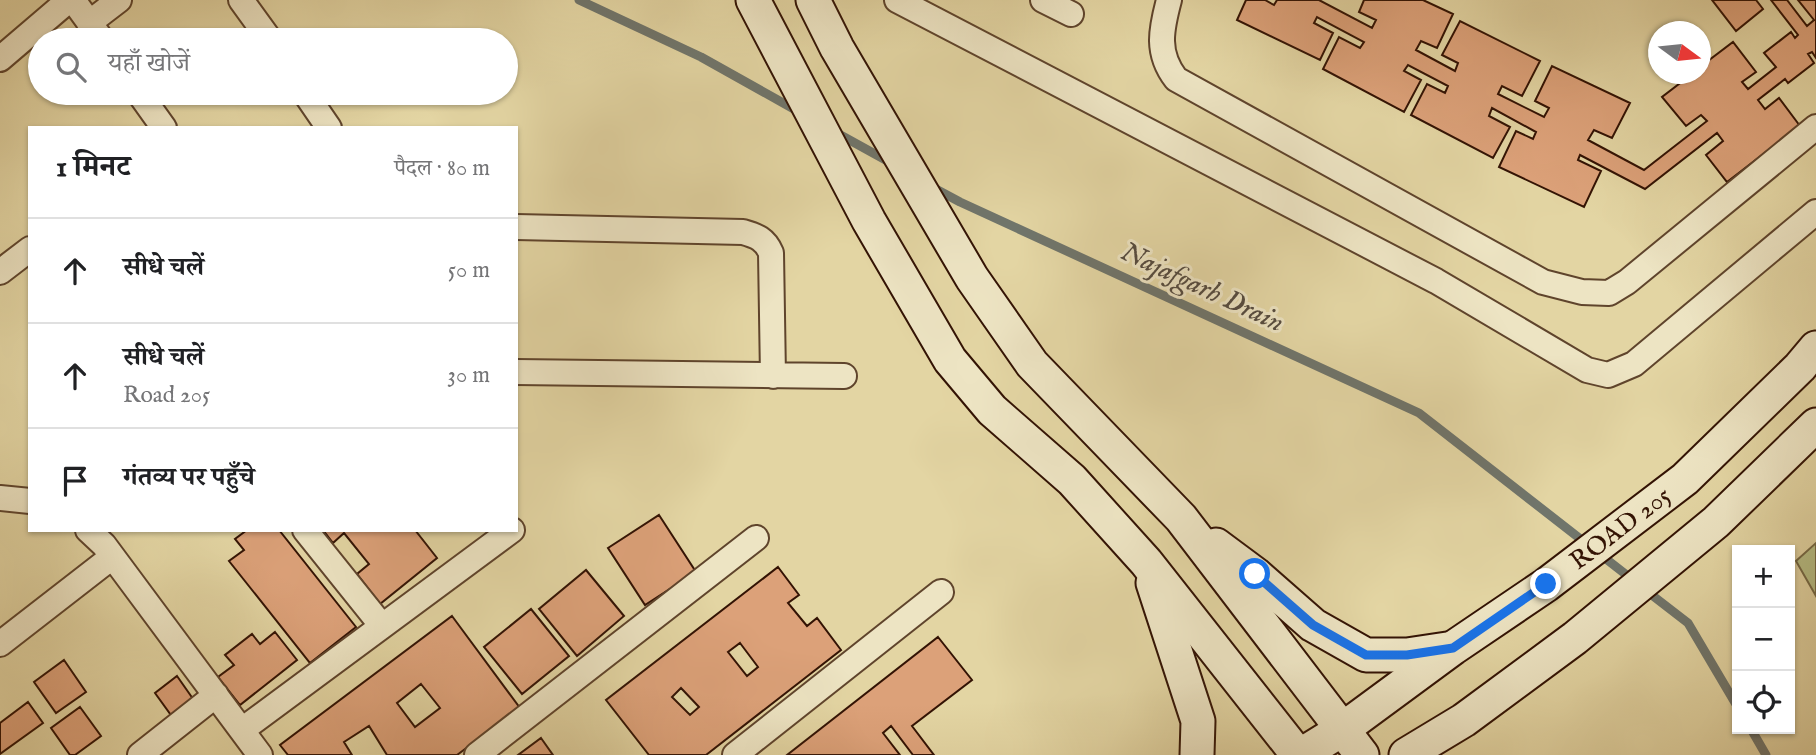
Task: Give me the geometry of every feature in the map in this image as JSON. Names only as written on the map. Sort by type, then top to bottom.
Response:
[{"type":"street","points":[[37,28],[71,0],[92,28]]},
{"type":"street","points":[[98,28],[119,0]]},
{"type":"street","points":[[241,0],[261,28]]},
{"type":"street","points":[[813,0],[837,48],[972,278],[1032,364],[1181,518],[1362,755]]},
{"type":"street","points":[[897,0],[1436,281],[1587,370],[1608,375],[1634,364],[1816,212]]},
{"type":"street","points":[[1042,0],[1071,14]]},
{"type":"street","points":[[1169,0],[1161,33],[1166,66],[1176,79],[1543,282],[1582,292],[1609,293],[1627,282],[1816,127]]},
{"type":"street","points":[[757,6],[869,220],[950,360],[992,410],[1072,480],[1146,562],[1300,755]]},
{"type":"street","points":[[0,59],[28,36]]},
{"type":"street","points":[[148,105],[163,126]]},
{"type":"street","points":[[313,105],[328,126]]},
{"type":"street","points":[[518,227],[743,232],[758,237],[766,242],[771,253],[773,376]]},
{"type":"street","points":[[0,272],[28,251]]},
{"type":"street","name":"ROAD 205","points":[[1300,755],[1343,729],[1546,584],[1685,479],[1800,368],[1816,348]]},
{"type":"street","points":[[518,372],[844,376]]},
{"type":"street","name":"ROAD 205","points":[[1406,755],[1464,720],[1574,638],[1716,522],[1816,425]]},
{"type":"street","points":[[0,498],[28,501]]},
{"type":"street","points":[[1181,518],[1255,574],[1313,625],[1366,655],[1407,655],[1453,648]]},
{"type":"street","points":[[90,532],[112,557],[260,755]]},
{"type":"street","points":[[307,532],[382,626]]},
{"type":"street","points":[[242,730],[510,532]]},
{"type":"street","points":[[477,755],[756,538]]},
{"type":"street","points":[[0,644],[112,557]]},
{"type":"street","points":[[1146,562],[1198,721],[1196,755]]},
{"type":"street","points":[[736,755],[941,592]]},
{"type":"street","points":[[140,755],[216,695]]},
{"type":"street","points":[[1450,755],[1464,720]]},
{"type":"green space","points":[[1816,543],[1816,596],[1796,561]]},
{"type":"building","points":[[1246,0],[1265,0],[1274,5],[1277,0],[1319,0],[1372,28],[1376,20],[1359,12],[1364,0],[1423,0],[1453,14],[1437,48],[1421,41],[1416,50],[1455,71],[1458,63],[1442,55],[1460,21],[1540,61],[1522,96],[1502,86],[1498,94],[1544,117],[1549,108],[1535,101],[1552,66],[1630,103],[1612,138],[1594,130],[1588,140],[1644,170],[1707,121],[1701,115],[1686,126],[1662,97],[1679,84],[1711,84],[1711,59],[1733,42],[1756,72],[1742,82],[1748,89],[1776,67],[1764,53],[1791,32],[1795,38],[1798,35],[1771,0],[1787,0],[1807,26],[1814,20],[1798,0],[1816,0],[1816,58],[1812,52],[1808,54],[1814,63],[1788,83],[1785,79],[1758,100],[1765,109],[1779,98],[1800,126],[1727,182],[1706,155],[1723,141],[1717,133],[1645,189],[1580,155],[1578,160],[1601,171],[1584,207],[1499,167],[1516,131],[1533,139],[1536,132],[1492,108],[1489,116],[1510,127],[1493,158],[1411,115],[1427,84],[1445,93],[1448,86],[1408,65],[1404,71],[1421,80],[1404,112],[1323,69],[1339,37],[1360,48],[1364,42],[1317,17],[1314,23],[1333,33],[1320,60],[1237,20]]},
{"type":"building","points":[[1712,0],[1756,0],[1763,9],[1736,31]]},
{"type":"building","points":[[659,515],[696,572],[645,605],[608,548]]},
{"type":"building","points":[[244,532],[281,532],[356,627],[310,663],[229,561],[244,550],[235,539]]},
{"type":"building","points":[[325,532],[417,532],[437,558],[380,604],[357,574],[369,564],[344,533],[333,543]]},
{"type":"building","points":[[778,567],[799,595],[788,603],[807,626],[817,618],[841,650],[706,755],[649,755],[606,700]],"holes":[[[740,643],[758,667],[747,676],[728,652]],[[681,688],[699,707],[690,715],[672,697]]]},
{"type":"building","points":[[586,570],[624,616],[577,656],[539,609]]},
{"type":"building","points":[[531,609],[569,656],[522,694],[484,647]]},
{"type":"building","points":[[452,616],[520,708],[457,755],[387,755],[369,726],[344,742],[352,755],[288,755],[280,745]],"holes":[[[421,684],[440,708],[415,727],[397,703]]]},
{"type":"building","points":[[275,632],[297,660],[240,705],[218,677],[234,665],[225,655],[252,634],[260,644]]},
{"type":"building","points":[[938,637],[972,680],[912,726],[934,755],[913,755],[891,726],[883,733],[900,755],[787,755]]},
{"type":"building","points":[[64,660],[86,692],[56,713],[34,682]]},
{"type":"building","points":[[177,676],[198,706],[176,722],[155,693]]},
{"type":"building","points":[[28,702],[43,723],[0,754],[0,723]]},
{"type":"building","points":[[80,707],[101,736],[75,755],[70,755],[51,728]]},
{"type":"building","points":[[541,738],[553,755],[518,755]]},
{"type":"waterway","name":"Najafgarh Drain","points":[[579,0],[701,57],[801,113]]},
{"type":"waterway","name":"Najafgarh Drain","points":[[835,132],[893,164]]},
{"type":"waterway","name":"Najafgarh Drain","points":[[932,187],[1419,413],[1633,580]]},
{"type":"waterway","name":"Najafgarh Drain","points":[[1644,589],[1688,623],[1732,698]]},
{"type":"waterway","name":"Najafgarh Drain","points":[[1754,734],[1766,755]]},
{"type":"route","points":[[1255,574],[1313,625],[1366,655],[1407,655],[1453,648],[1546,584]]}]
